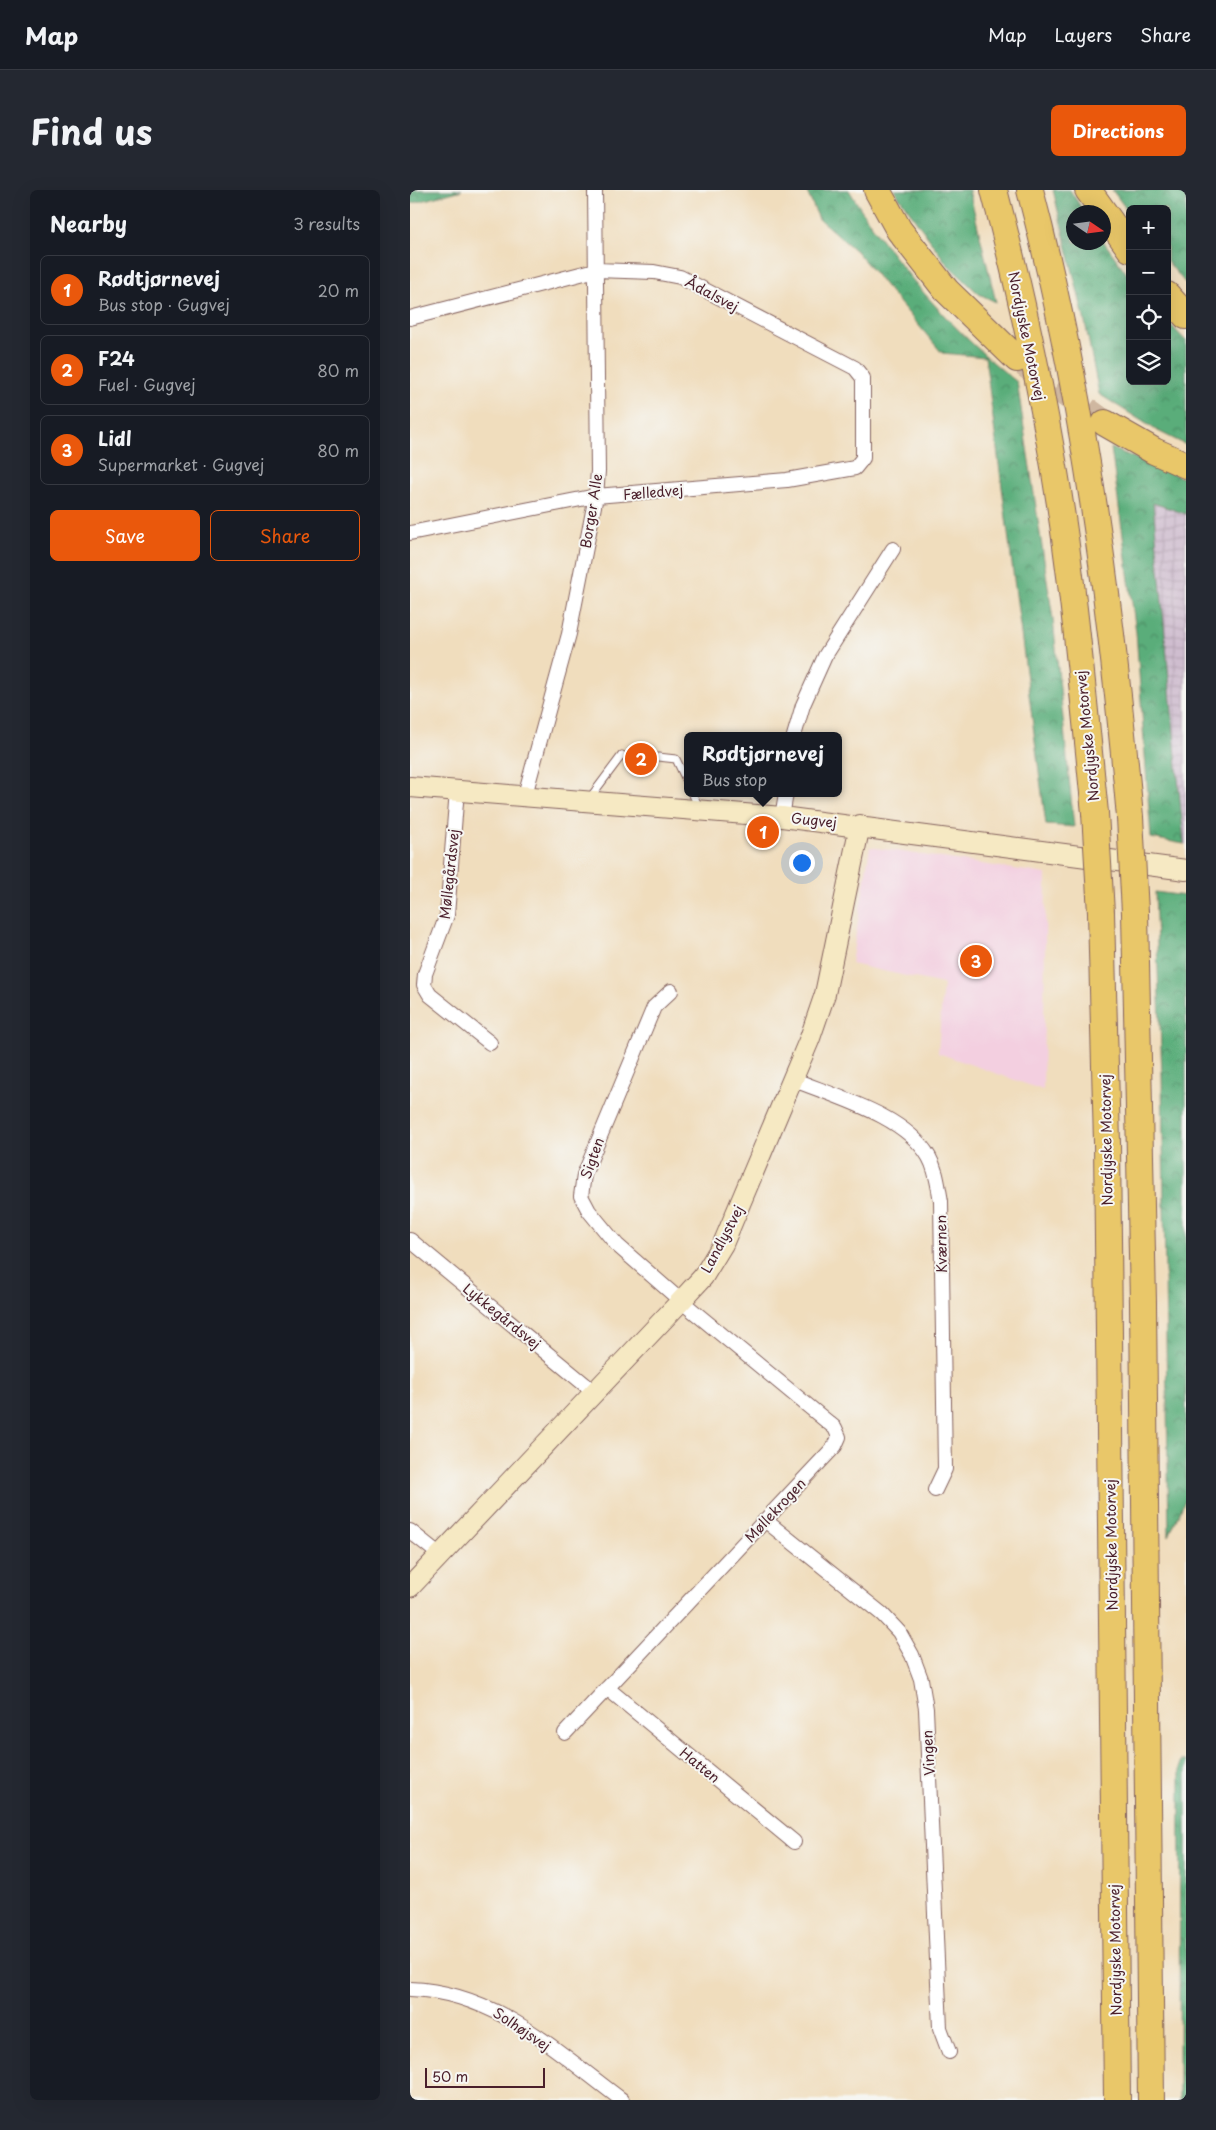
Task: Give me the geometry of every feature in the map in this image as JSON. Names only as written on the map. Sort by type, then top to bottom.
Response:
[{"type":"highway","points":[[877,190],[900,230],[946,290],[1017,359]]},
{"type":"highway","name":"Nordjyske Motorvej","points":[[994,190],[1029,340],[1053,468],[1070,574],[1095,813],[1101,913],[1107,1143],[1117,2100]]},
{"type":"highway","points":[[1030,190],[1063,332],[1086,449],[1119,689],[1130,817],[1135,913],[1143,1283],[1152,2100]]},
{"type":"highway","points":[[1088,190],[1126,243]]},
{"type":"highway","points":[[1171,299],[1186,316]]},
{"type":"highway","points":[[1105,423],[1154,451],[1186,465]]},
{"type":"street","name":"Borger Alle","points":[[525,795],[569,634],[596,496],[598,471],[595,190]]},
{"type":"street","name":"Ådalsvej","points":[[410,318],[596,270],[654,272],[680,277],[855,368],[863,378],[863,458]]},
{"type":"street","name":"Fælledvej","points":[[410,533],[596,496],[788,480],[854,468],[863,458]]},
{"type":"street","points":[[795,732],[803,705],[825,656],[893,549]]},
{"type":"street","name":"Gugvej","points":[[410,787],[588,800],[696,801],[782,817],[860,825],[1186,870]]},
{"type":"street","name":"Møllegårdsvej","points":[[457,790],[447,915],[425,974],[424,985],[430,995],[490,1043]]},
{"type":"street","points":[[782,817],[785,797]]},
{"type":"street","name":"Landlystvej","points":[[410,1587],[703,1276],[723,1244],[810,1038],[825,994],[860,825]]},
{"type":"street","name":"Sigten","points":[[671,991],[654,1007],[584,1175],[581,1196],[589,1212],[618,1245],[680,1301]]},
{"type":"street","name":"Kværnen","points":[[792,1079],[870,1111],[896,1124],[915,1138],[929,1158],[937,1176],[940,1201],[945,1469],[935,1490]]},
{"type":"street","name":"Lykkegårdsvej","points":[[410,1240],[594,1392]]},
{"type":"street","name":"Møllekrogen","points":[[565,1733],[766,1521],[835,1446],[839,1436],[835,1428],[680,1301]]},
{"type":"street","name":"Vingen","points":[[766,1521],[882,1614],[899,1632],[912,1655],[921,1679],[926,1709],[940,2028],[949,2052]]},
{"type":"street","points":[[410,1531],[440,1556]]},
{"type":"street","name":"Hatten","points":[[607,1688],[794,1842]]},
{"type":"street","name":"Solhøjsvej","points":[[410,1989],[430,1990],[457,1996],[485,2005],[508,2017],[622,2100]]},
{"type":"lane","points":[[588,800],[622,755]]},
{"type":"lane","points":[[658,758],[676,759],[684,776]]},
{"type":"shaded area","points":[[1152,503],[1186,514],[1186,845],[1184,844]]},
{"type":"shaded area","points":[[870,847],[1046,874],[1043,1090],[938,1053],[943,984],[851,964]]},
{"type":"green space","points":[[410,190],[462,190],[410,204]]},
{"type":"green space","points":[[806,190],[849,190],[884,243],[925,294],[969,341],[1017,382],[1053,619],[1074,827],[1046,825],[985,357],[942,353],[856,251],[819,219]]},
{"type":"green space","points":[[894,190],[969,190],[996,302],[979,294],[947,264]]},
{"type":"green space","points":[[1053,190],[1070,190],[1080,205],[1066,205],[1066,244]]},
{"type":"green space","points":[[1112,190],[1186,190],[1186,284],[1171,266],[1171,205],[1126,205],[1126,209]]},
{"type":"green space","points":[[1068,250],[1110,250],[1126,272],[1126,385],[1171,385],[1171,325],[1186,341],[1186,445],[1156,430],[1099,394],[1085,322]]},
{"type":"green space","points":[[1111,448],[1186,479],[1186,514],[1153,503],[1184,844],[1151,838],[1136,632]]},
{"type":"green space","points":[[1155,892],[1186,896],[1186,1498],[1169,1536],[1162,1075]]},
{"type":"green space","points":[[1180,1761],[1186,1761],[1186,2100],[1179,2100]]},
{"type":"tunnel","points":[[1024,364],[1105,423]]},
{"type":"place","name":"F24","points":[[641,759]]},
{"type":"place","name":"Rødtjørnevej","points":[[763,832]]},
{"type":"place","name":"Lidl","points":[[976,961]]}]
